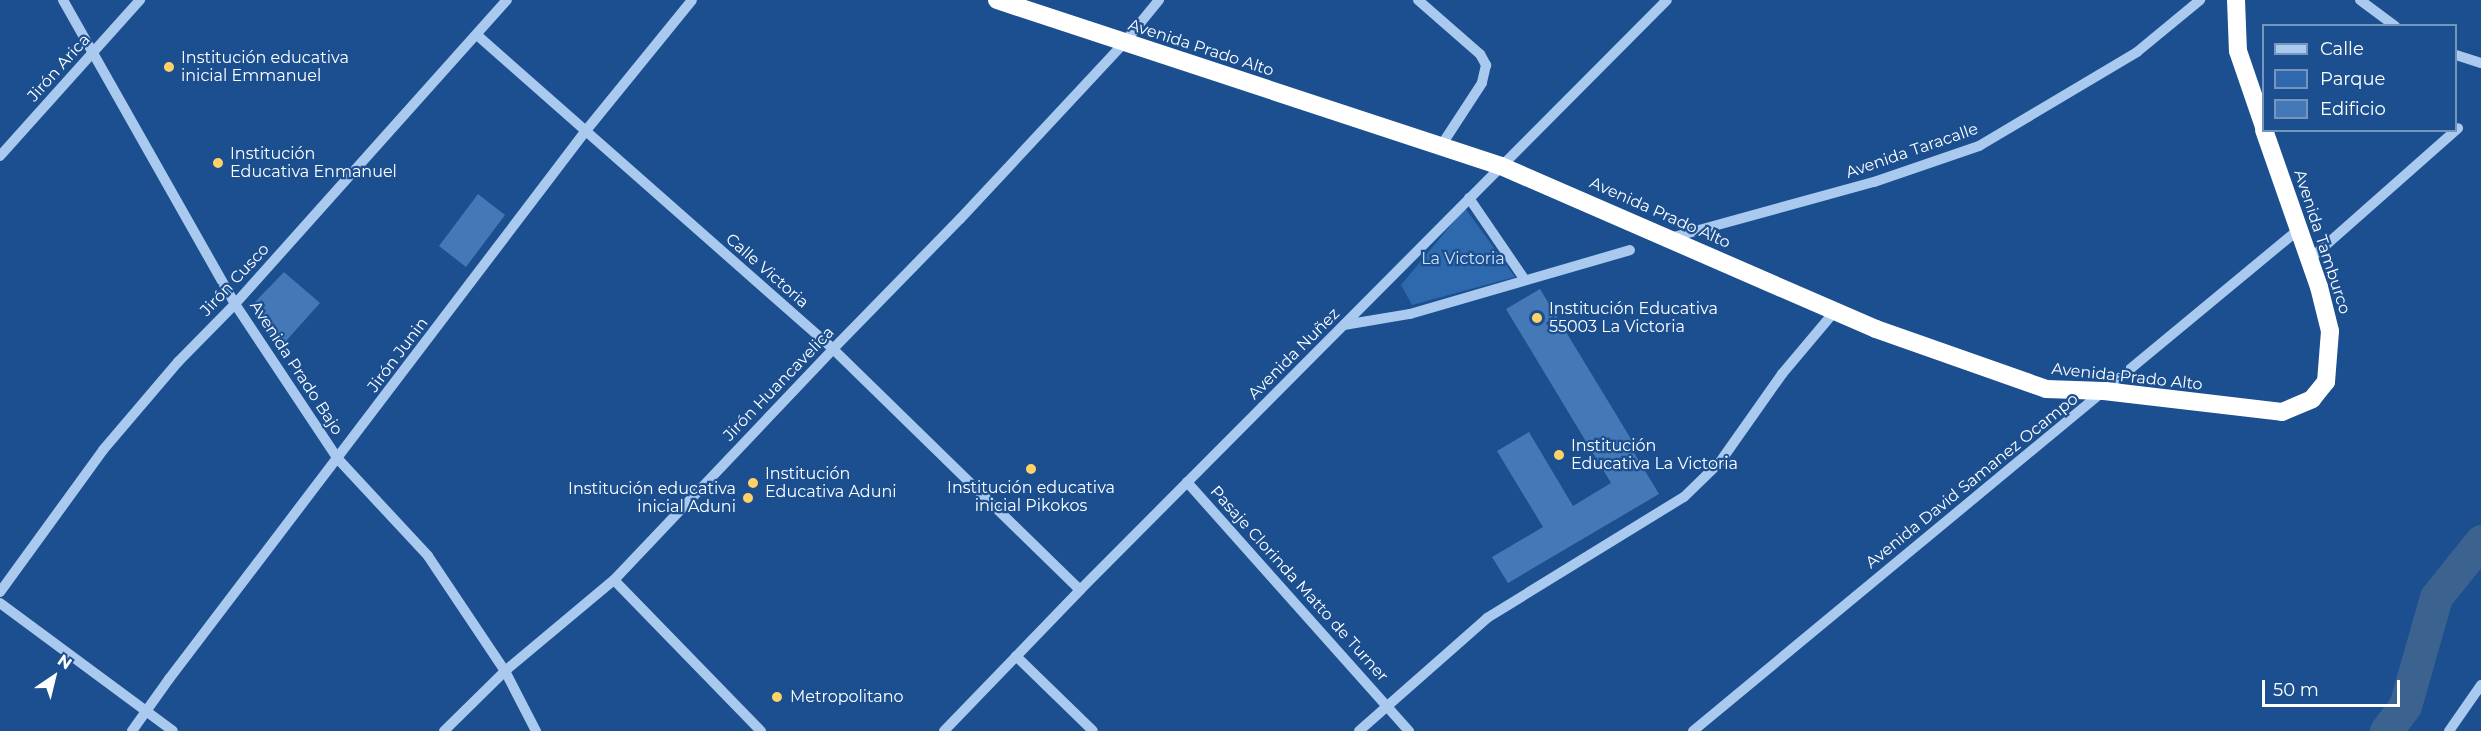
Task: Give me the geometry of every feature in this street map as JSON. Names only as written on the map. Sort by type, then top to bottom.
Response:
[{"type":"highway","name":"Avenida Prado Alto","points":[[997,0],[1123,44],[1502,166],[1876,329],[2046,390],[2104,391],[2282,412],[2312,399]]},
{"type":"highway","name":"Avenida Tamburco","points":[[2236,0],[2238,51],[2262,123]]},
{"type":"highway","name":"Avenida Tamburco","points":[[2265,132],[2319,287],[2330,331],[2326,382],[2312,399]]},
{"type":"street","name":"Avenida Prado Bajo","points":[[63,0],[236,304],[338,459],[428,556],[505,671],[536,731]]},
{"type":"street","name":"Jirón Arica","points":[[0,156],[140,0]]},
{"type":"street","name":"Jirón Cusco","points":[[0,592],[103,450],[178,362],[236,304],[507,0]]},
{"type":"street","name":"Jirón Junin","points":[[132,731],[585,133],[692,0]]},
{"type":"street","name":"Jirón Huancavelica","points":[[444,731],[505,671],[614,580],[960,219],[1123,44],[1159,0]]},
{"type":"street","points":[[1418,0],[1480,54],[1486,65],[1482,83],[1441,146]]},
{"type":"street","name":"Avenida Nuñez","points":[[944,731],[1080,590],[1667,0]]},
{"type":"street","name":"Avenida Taracalle","points":[[1670,238],[1874,182],[1979,146],[2138,52],[2199,0]]},
{"type":"street","points":[[2360,0],[2392,24]]},
{"type":"street","name":"Calle Victoria","points":[[477,35],[585,133],[833,349],[1080,590]]},
{"type":"street","points":[[2457,56],[2481,63]]},
{"type":"street","points":[[2309,260],[2453,132]]},
{"type":"street","points":[[1469,198],[1525,280]]},
{"type":"street","name":"Avenida David Samanez Ocampo","points":[[1693,731],[2298,230]]},
{"type":"street","points":[[1344,325],[1410,314],[1630,250]]},
{"type":"street","points":[[1359,731],[1487,618],[1684,497],[1720,462],[1782,374],[1835,311]]},
{"type":"street","name":"Pasaje Clorinda Matto de Turner","points":[[1187,482],[1409,731]]},
{"type":"street","points":[[614,580],[761,731]]},
{"type":"street","points":[[0,603],[173,731]]},
{"type":"street","points":[[1016,656],[1093,731]]},
{"type":"street","points":[[2449,731],[2481,685]]},
{"type":"green space","name":"La Victoria","points":[[1465,208],[1515,277],[1412,305],[1401,285]]},
{"type":"building","points":[[478,194],[505,215],[466,267],[439,246]]},
{"type":"building","points":[[284,272],[320,303],[278,350],[255,312],[255,302]]},
{"type":"building","points":[[1540,289],[1634,444],[1630,446],[1659,494],[1508,583],[1492,557],[1543,527],[1497,451],[1529,432],[1573,506],[1611,483],[1506,309]]},
{"type":"waterway","points":[[2386,731],[2405,706],[2436,597],[2481,541]]},
{"type":"place","name":"Institución educativa inicial Emmanuel","points":[[169,67]]},
{"type":"place","name":"Institución Educativa Enmanuel","points":[[218,163]]},
{"type":"place","name":"Institución Educativa 55003 La Victoria","points":[[1537,318]]},
{"type":"place","name":"Institución Educativa La Victoria","points":[[1559,455]]},
{"type":"place","name":"Institución educativa inicial Pikokos","points":[[1031,469]]},
{"type":"place","name":"Institución Educativa Aduni","points":[[753,483]]},
{"type":"place","name":"Institución educativa inicial Aduni","points":[[748,498]]},
{"type":"place","name":"Metropolitano","points":[[777,697]]}]
